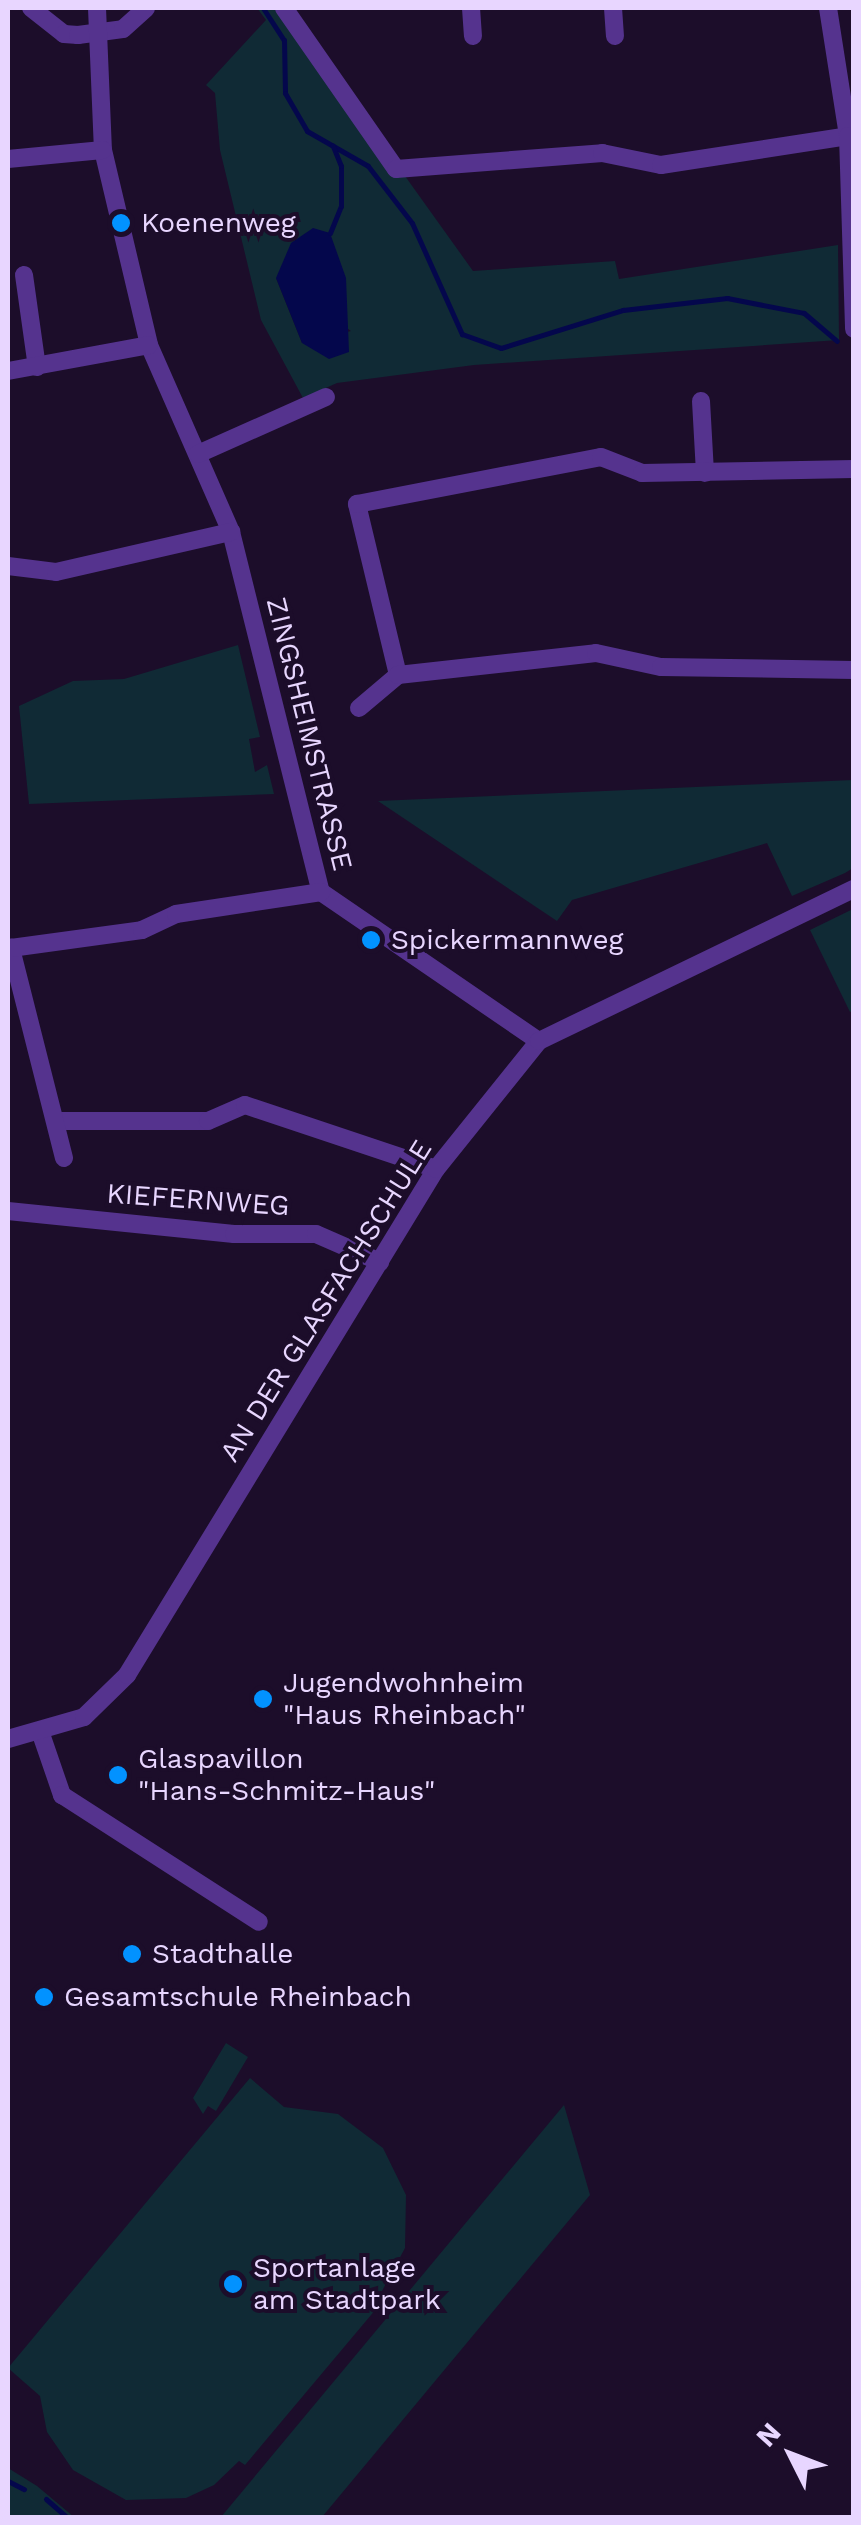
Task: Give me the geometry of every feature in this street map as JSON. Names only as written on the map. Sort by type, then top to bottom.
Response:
[{"type":"street","points":[[30,8],[64,34],[95,35],[123,29],[146,8]]},
{"type":"street","name":"ZINGSHEIMSTRASSE","points":[[89,8],[95,35]]},
{"type":"street","name":"ZINGSHEIMSTRASSE","points":[[97,8],[95,35],[103,150],[149,345],[231,532],[320,892],[539,1041]]},
{"type":"street","points":[[284,8],[396,169],[602,152],[661,165],[848,136]]},
{"type":"street","points":[[471,8],[473,36]]},
{"type":"street","points":[[613,8],[614,36]]},
{"type":"street","points":[[828,8],[848,136],[854,329]]},
{"type":"street","points":[[8,158],[103,150]]},
{"type":"street","points":[[24,275],[36,367]]},
{"type":"street","points":[[8,371],[149,345]]},
{"type":"street","points":[[198,454],[326,397]]},
{"type":"street","points":[[701,401],[705,473]]},
{"type":"street","points":[[398,675],[357,504],[601,457],[642,473],[854,469]]},
{"type":"street","points":[[8,566],[56,572],[231,532]]},
{"type":"street","points":[[359,708],[398,675],[596,653],[661,667],[854,670]]},
{"type":"street","name":"AN DER GLASFACHSCHULE","points":[[8,1739],[41,1734],[84,1717],[128,1674],[436,1169],[539,1041],[854,889]]},
{"type":"street","points":[[64,1158],[11,948],[142,930],[176,914],[320,892]]},
{"type":"street","points":[[57,1121],[208,1121],[244,1105],[436,1169]]},
{"type":"street","name":"KIEFERNWEG","points":[[8,1211],[234,1234],[316,1234],[380,1262]]},
{"type":"street","points":[[41,1734],[62,1795],[259,1922]]},
{"type":"shaded area","points":[[257,8],[274,8],[393,177],[405,176],[473,271],[615,261],[619,279],[838,245],[839,340],[474,365],[337,383],[303,398],[261,320],[220,150],[215,93],[206,85],[266,20]],"holes":[[[276,278],[351,331],[302,343]]]},
{"type":"shaded area","points":[[313,228],[330,233],[346,278],[349,352],[329,359],[302,343],[276,278],[291,243]]},
{"type":"shaded area","points":[[238,645],[260,737],[249,739],[255,772],[267,765],[274,794],[29,804],[19,706],[73,681],[124,679]]},
{"type":"shaded area","points":[[853,780],[853,868],[845,873],[792,896],[767,843],[572,900],[557,921],[378,801]]},
{"type":"shaded area","points":[[853,909],[854,1010],[850,1012],[810,930]]},
{"type":"shaded area","points":[[226,2043],[248,2057],[216,2111],[208,2106],[203,2114],[193,2098]]},
{"type":"shaded area","name":"Sportanlage am Stadtpark","points":[[250,2078],[284,2107],[338,2114],[383,2148],[406,2195],[405,2248],[382,2291],[387,2296],[245,2465],[239,2461],[214,2485],[186,2498],[126,2500],[73,2470],[47,2432],[40,2396],[8,2368]]},
{"type":"shaded area","points":[[564,2105],[590,2195],[322,2517],[221,2517]]},
{"type":"shaded area","points":[[8,2468],[37,2486],[74,2517],[8,2517]]},
{"type":"waterway","points":[[263,8],[284,40],[285,93],[307,131],[368,166],[412,223],[462,334],[501,348],[623,310],[727,298],[804,313],[837,341]]},
{"type":"waterway","points":[[330,233],[341,206],[341,166],[333,146]]},
{"type":"waterway","points":[[8,2481],[24,2489]]},
{"type":"waterway","points":[[46,2499],[68,2518]]},
{"type":"place","name":"Koenenweg","points":[[121,223]]},
{"type":"place","name":"Spickermannweg","points":[[371,940]]},
{"type":"place","name":"Jugendwohnheim \"Haus Rheinbach\"","points":[[263,1699]]},
{"type":"place","name":"Glaspavillon \"Hans-Schmitz-Haus\"","points":[[118,1775]]},
{"type":"place","name":"Stadthalle","points":[[132,1954]]},
{"type":"place","name":"Gesamtschule Rheinbach","points":[[44,1997]]},
{"type":"place","name":"Sportanlage am Stadtpark","points":[[233,2284]]}]
